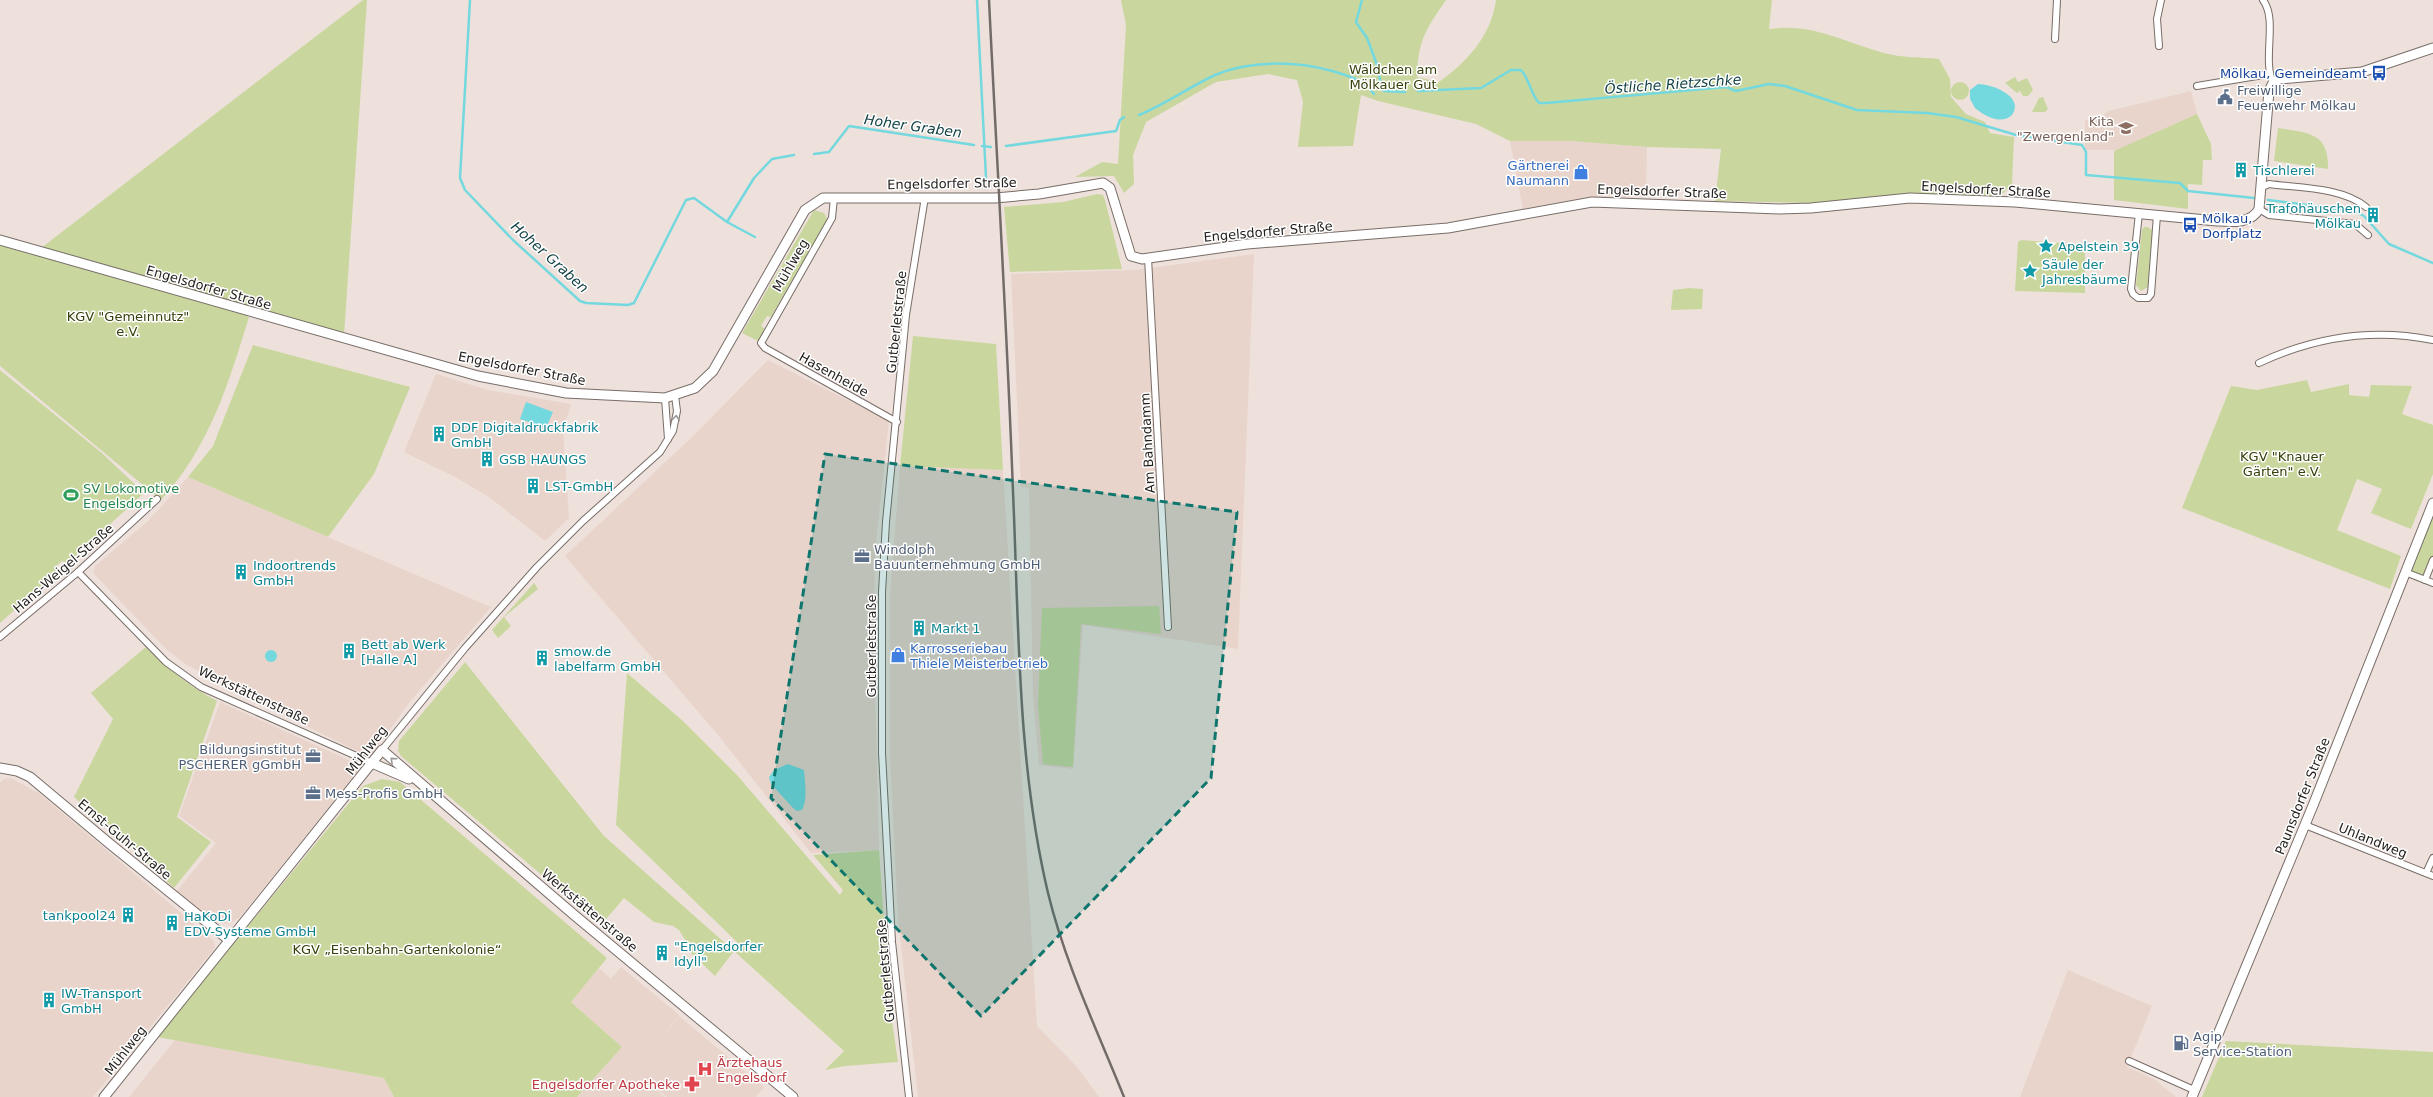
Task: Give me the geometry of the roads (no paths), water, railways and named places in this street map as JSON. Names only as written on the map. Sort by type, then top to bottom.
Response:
[{"type":"main road","points":[[2260,199],[2269,91],[2273,83],[2279,79],[2294,77],[2362,72],[2433,48]]},
{"type":"main road","name":"Engelsdorfer Straße","points":[[0,240],[478,376],[566,393],[665,398],[675,396],[695,388],[713,371],[805,210],[823,198],[995,198],[1039,194],[1104,183],[1110,188],[1132,256],[1137,258],[1148,258],[1247,244],[1448,228],[1592,202],[1779,209],[1811,208],[1910,198],[2015,202],[2217,221],[2243,221],[2251,219],[2260,199]]},
{"type":"main road","name":"Paunsdorfer Straße","points":[[2193,1094],[2305,825],[2433,503]]},
{"type":"main road","name":"Mühlweg","points":[[104,1097],[382,750]]},
{"type":"main road","name":"Werkstättenstraße","points":[[382,750],[426,789],[793,1097]]},
{"type":"main road","name":"Werkstättenstraße","points":[[372,763],[405,777],[426,789]]},
{"type":"main road","name":"Ernst-Guhr-Straße","points":[[1,769],[17,771],[30,778],[229,940]]},
{"type":"street","points":[[2055,39],[2057,0]]},
{"type":"street","points":[[2158,46],[2157,20],[2161,0]]},
{"type":"street","points":[[2264,0],[2268,15],[2269,74],[2273,83]]},
{"type":"street","points":[[2197,86],[2269,74]]},
{"type":"street","points":[[2366,207],[2359,202],[2331,192],[2269,184],[2260,199],[2269,215],[2355,224],[2368,235]]},
{"type":"street","name":"Gutberletstraße","points":[[909,1097],[892,942],[882,753],[884,557],[908,302],[925,197]]},
{"type":"street","name":"Mühlweg","points":[[761,343],[832,218],[834,198]]},
{"type":"street","points":[[2139,213],[2131,289],[2133,294],[2138,298],[2148,298],[2151,294],[2157,215]]},
{"type":"street","name":"Am Bahndamm","points":[[1148,258],[1168,627]]},
{"type":"street","points":[[2259,363],[2297,347],[2338,337],[2385,334],[2433,340]]},
{"type":"street","name":"Hasenheide","points":[[761,343],[765,348],[897,422]]},
{"type":"street","name":"Mühlweg","points":[[382,750],[465,648],[537,567],[583,521],[660,452],[675,425],[675,396]]},
{"type":"street","points":[[665,398],[668,439]]},
{"type":"street","name":"Hans-Weigel-Straße","points":[[0,637],[78,572],[157,499]]},
{"type":"street","points":[[2426,580],[2433,560]]},
{"type":"street","name":"Werkstättenstraße","points":[[78,572],[166,662],[201,687],[372,763]]},
{"type":"street","points":[[2405,572],[2433,583]]},
{"type":"street","name":"Uhlandweg","points":[[2305,825],[2433,876]]},
{"type":"street","points":[[2426,873],[2433,858]]},
{"type":"street","points":[[2129,1061],[2193,1094]]},
{"type":"water","points":[[1978,84],[1991,86],[2005,92],[2014,102],[2015,108],[2012,115],[2008,118],[1998,119],[1983,114],[1975,108],[1970,99],[1970,90]]},
{"type":"water","points":[[526,402],[553,412],[546,428],[520,419]]},
{"type":"water","points":[[269,650],[273,650],[277,656],[273,662],[269,662],[265,658],[265,654]]},
{"type":"water","points":[[788,764],[804,770],[806,796],[802,810],[797,811],[793,808],[771,784],[769,777],[774,770]]},
{"type":"waterway","name":"Hoher Graben","points":[[470,0],[460,178],[465,190],[513,240],[580,301],[586,303],[628,305],[634,303],[686,200],[694,198],[727,222],[754,178],[772,159],[794,155]]},
{"type":"waterway","points":[[977,0],[986,178]]},
{"type":"waterway","points":[[1362,0],[1356,22],[1367,38],[1376,62],[1382,88],[1384,91],[1405,92]]},
{"type":"waterway","name":"Hoher Graben","points":[[1139,115],[1159,106],[1215,75],[1229,70],[1258,65],[1303,65],[1332,71],[1361,82],[1374,94]]},
{"type":"waterway","name":"Östliche Rietzschke","points":[[1418,91],[1481,88],[1511,70],[1521,70],[1539,103],[1726,87],[1736,91],[1769,84],[1785,86],[1857,110],[1927,113],[1956,117],[2016,135],[2082,145],[2086,152],[2086,175],[2180,183],[2188,191],[2254,198]]},
{"type":"waterway","name":"Hoher Graben","points":[[1006,146],[1116,131],[1120,120],[1124,117]]},
{"type":"waterway","name":"Hoher Graben","points":[[814,154],[829,152],[849,126],[974,145]]},
{"type":"waterway","points":[[982,146],[991,147]]},
{"type":"waterway","name":"Östliche Rietzschke","points":[[2268,200],[2354,211],[2364,216],[2389,244],[2433,263]]},
{"type":"waterway","points":[[727,222],[755,237]]},
{"type":"railway","points":[[989,0],[1008,369],[1021,694],[1030,794],[1048,893],[1063,945],[1082,996],[1124,1097]]},
{"type":"place","name":"Mölkau, Gemeindeamt","points":[[2379,73]]},
{"type":"place","name":"Freiwillige Feuerwehr Mölkau","points":[[2225,97]]},
{"type":"place","name":"Kita \"Zwergenland\"","points":[[2126,128]]},
{"type":"place","name":"Tischlerei","points":[[2241,170]]},
{"type":"place","name":"Gärtnerei Naumann","points":[[1581,172]]},
{"type":"place","name":"Trafohäuschen Mölkau","points":[[2373,215]]},
{"type":"place","name":"Mölkau, Dorfplatz","points":[[2190,225]]},
{"type":"place","name":"Apelstein 39","points":[[2046,246]]},
{"type":"place","name":"Säule der Jahresbäume","points":[[2030,271]]},
{"type":"place","name":"DDF Digitaldruckfabrik GmbH","points":[[439,434]]},
{"type":"place","name":"GSB HAUNGS","points":[[487,459]]},
{"type":"place","name":"LST-GmbH","points":[[533,486]]},
{"type":"place","name":"SV Lokomotive Engelsdorf","points":[[71,495]]},
{"type":"place","name":"Windolph Bauunternehmung GmbH","points":[[862,556]]},
{"type":"place","name":"Indoortrends GmbH","points":[[241,572]]},
{"type":"place","name":"Markt 1","points":[[919,628]]},
{"type":"place","name":"Bett ab Werk [Halle A]","points":[[349,651]]},
{"type":"place","name":"Karrosseriebau Thiele Meisterbetrieb","points":[[898,655]]},
{"type":"place","name":"smow.de labelfarm GmbH","points":[[542,658]]},
{"type":"place","name":"Bildungsinstitut PSCHERER gGmbH","points":[[313,756]]},
{"type":"place","name":"Mess-Profis GmbH","points":[[313,793]]},
{"type":"place","name":"tankpool24","points":[[128,915]]},
{"type":"place","name":"HaKoDi EDV-Systeme GmbH","points":[[172,923]]},
{"type":"place","name":"\"Engelsdorfer Idyll\"","points":[[662,953]]},
{"type":"place","name":"IW-Transport GmbH","points":[[49,1000]]},
{"type":"place","name":"Agip Service-Station","points":[[2181,1043]]},
{"type":"place","name":"Ärztehaus Engelsdorf","points":[[705,1069]]},
{"type":"place","name":"Engelsdorfer Apotheke","points":[[692,1084]]},
{"type":"park label","name":"Wäldchen am Mölkauer Gut","points":[[1393,76]]},
{"type":"park label","name":"KGV \"Gemeinnutz\" e.V.","points":[[128,324]]},
{"type":"park label","name":"KGV \"Knauer Gärten\" e.V.","points":[[2282,464]]},
{"type":"park label","name":"KGV „Eisenbahn-Gartenkolonie“","points":[[397,949]]}]
